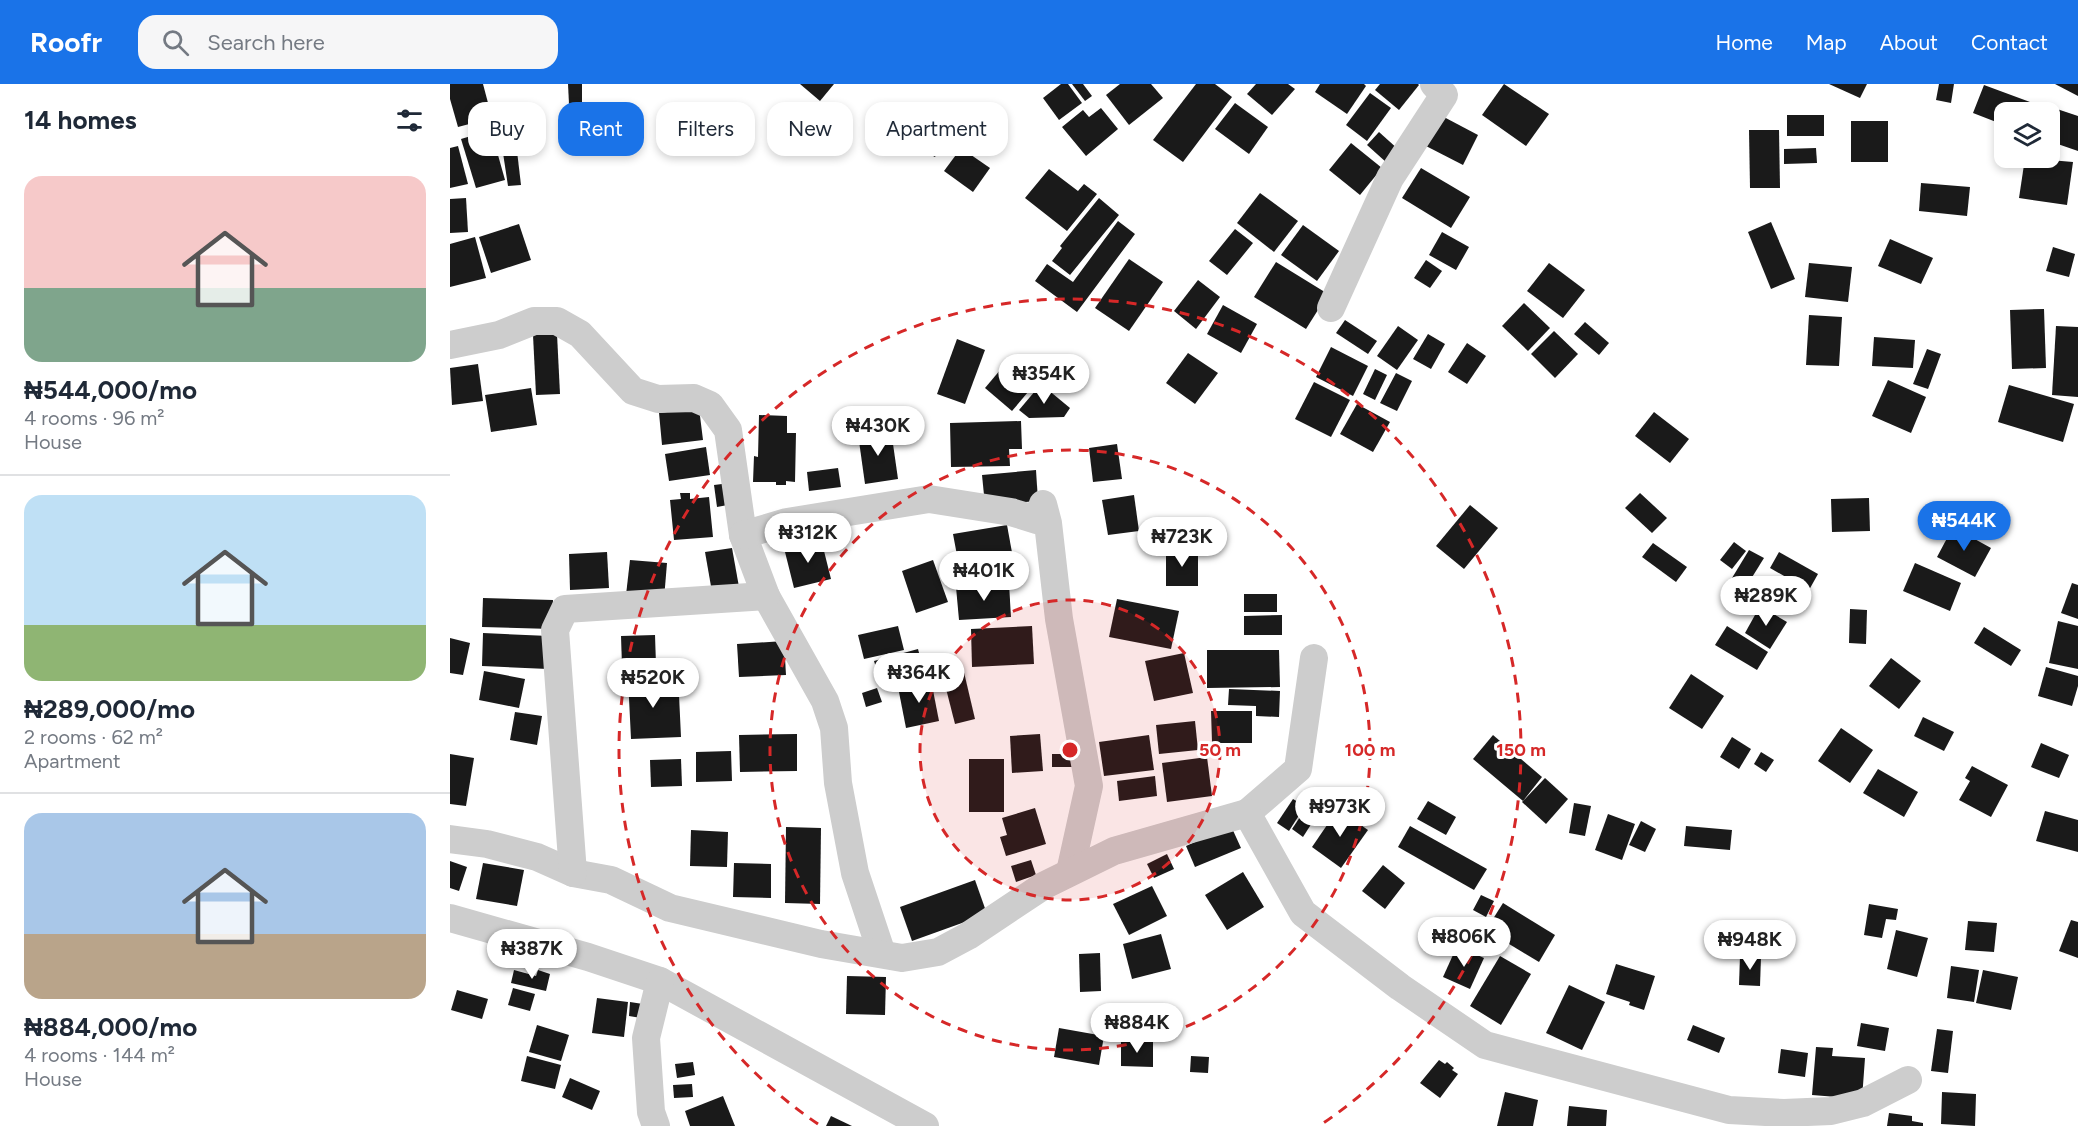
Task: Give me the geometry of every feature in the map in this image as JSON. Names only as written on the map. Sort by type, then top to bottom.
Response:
[{"type":"street","points":[[1332,308],[1390,178],[1443,88]]},
{"type":"street","points":[[450,345],[499,335],[534,321],[558,321],[580,334],[633,391],[658,399],[694,398],[710,405],[728,430],[743,535],[766,596],[825,701],[831,719],[837,751],[838,783],[855,873],[882,954]]},
{"type":"street","points":[[743,535],[787,522],[929,499],[1011,512],[1036,520],[1043,504],[1048,523],[1059,619],[1089,786],[1070,872]]},
{"type":"street","points":[[573,873],[555,630],[565,609],[766,596]]},
{"type":"street","points":[[450,839],[488,844],[537,857],[573,873],[610,880],[670,908],[821,944],[902,958],[938,952],[968,936],[1043,886],[1114,850],[1247,813],[1298,769],[1314,658]]},
{"type":"street","points":[[1247,813],[1303,913],[1401,987],[1485,1045],[1725,1118],[1832,1111],[1863,1103],[1908,1080]]},
{"type":"street","points":[[450,918],[588,957],[660,981],[924,1126]]},
{"type":"street","points":[[656,1126],[651,1112],[646,1038],[660,981]]},
{"type":"building","points":[[450,84],[483,84],[488,102],[468,102],[468,124],[458,127],[450,99]]},
{"type":"building","points":[[568,84],[582,84],[582,102],[569,102]]},
{"type":"building","points":[[800,84],[834,84],[820,101]]},
{"type":"building","points":[[1061,84],[1068,84],[1082,103],[1059,120],[1043,98]]},
{"type":"building","points":[[1072,84],[1083,84],[1092,96],[1085,101]]},
{"type":"building","points":[[1120,84],[1151,84],[1163,98],[1129,125],[1106,95]]},
{"type":"building","points":[[1196,84],[1215,84],[1232,97],[1183,162],[1153,140]]},
{"type":"building","points":[[1256,84],[1288,84],[1295,89],[1272,115],[1247,94]]},
{"type":"building","points":[[1320,84],[1364,84],[1366,86],[1347,114],[1315,92]]},
{"type":"building","points":[[1380,84],[1419,85],[1399,110],[1375,90]]},
{"type":"building","points":[[1504,84],[1549,114],[1526,146],[1482,115]]},
{"type":"building","points":[[1829,84],[1867,84],[1860,98]]},
{"type":"building","points":[[1939,84],[1954,84],[1951,103],[1936,100]]},
{"type":"building","points":[[2055,84],[2078,84],[2078,96]]},
{"type":"building","points":[[1984,85],[2030,102],[1994,102],[1994,121],[1973,113]]},
{"type":"building","points":[[1370,93],[1391,108],[1367,141],[1346,125]]},
{"type":"building","points":[[1235,103],[1268,127],[1249,154],[1215,129]]},
{"type":"building","points":[[1101,108],[1118,129],[1086,156],[1062,127],[1083,110],[1089,117]]},
{"type":"building","points":[[2060,110],[2078,116],[2078,151],[2060,145]]},
{"type":"building","points":[[1787,115],[1824,115],[1824,136],[1787,136]]},
{"type":"building","points":[[1442,116],[1478,135],[1463,165],[1426,146]]},
{"type":"building","points":[[1851,121],[1888,121],[1888,162],[1851,162]]},
{"type":"building","points":[[1749,130],[1779,130],[1780,188],[1750,188]]},
{"type":"building","points":[[1379,132],[1399,150],[1387,163],[1367,145]]},
{"type":"building","points":[[468,137],[468,156],[498,156],[505,180],[476,188],[461,139]]},
{"type":"building","points":[[1351,143],[1382,168],[1360,195],[1329,170]]},
{"type":"building","points":[[458,146],[468,184],[450,188],[450,148]]},
{"type":"building","points":[[1816,148],[1817,163],[1784,164],[1784,149]]},
{"type":"building","points":[[503,156],[518,156],[521,185],[508,186]]},
{"type":"building","points":[[955,156],[973,156],[990,168],[973,192],[944,171]]},
{"type":"building","points":[[2060,161],[2073,162],[2067,205],[2019,198],[2024,168],[2060,168]]},
{"type":"building","points":[[1421,168],[1470,197],[1451,228],[1402,198]]},
{"type":"building","points":[[1049,169],[1078,191],[1084,184],[1097,194],[1067,231],[1025,198]]},
{"type":"building","points":[[1921,183],[1970,187],[1967,216],[1919,211]]},
{"type":"building","points":[[1260,193],[1298,221],[1274,252],[1237,223]]},
{"type":"building","points":[[466,198],[468,232],[450,233],[450,199]]},
{"type":"building","points":[[1099,198],[1119,215],[1070,275],[1052,261],[1062,248],[1060,246]]},
{"type":"building","points":[[1118,221],[1135,234],[1077,312],[1035,281],[1047,264],[1073,282]]},
{"type":"building","points":[[1771,222],[1795,279],[1771,289],[1748,232]]},
{"type":"building","points":[[519,224],[531,260],[491,273],[479,237]]},
{"type":"building","points":[[1303,225],[1339,251],[1317,281],[1281,255]]},
{"type":"building","points":[[1235,229],[1253,243],[1227,275],[1209,261]]},
{"type":"building","points":[[1442,232],[1469,247],[1456,270],[1429,255]]},
{"type":"building","points":[[475,237],[486,278],[450,287],[450,244]]},
{"type":"building","points":[[1890,239],[1933,258],[1921,284],[1878,266]]},
{"type":"building","points":[[2053,247],[2075,254],[2069,277],[2046,271]]},
{"type":"building","points":[[1129,259],[1163,282],[1129,331],[1095,308]]},
{"type":"building","points":[[1426,260],[1442,271],[1430,288],[1414,278]]},
{"type":"building","points":[[1276,262],[1328,294],[1306,329],[1254,297]]},
{"type":"building","points":[[1549,263],[1585,290],[1563,318],[1527,291]]},
{"type":"building","points":[[1809,263],[1852,267],[1848,302],[1805,297]]},
{"type":"building","points":[[1198,280],[1220,297],[1196,329],[1174,311]]},
{"type":"building","points":[[1524,303],[1550,328],[1528,351],[1502,326]]},
{"type":"building","points":[[1223,305],[1257,324],[1241,353],[1207,334]]},
{"type":"building","points":[[2044,309],[2046,368],[2012,369],[2010,310]]},
{"type":"building","points":[[1809,315],[1842,317],[1839,366],[1806,365]]},
{"type":"building","points":[[1345,320],[1377,341],[1368,354],[1336,333]]},
{"type":"building","points":[[1585,322],[1609,343],[1599,355],[1574,334]]},
{"type":"building","points":[[1398,326],[1418,340],[1397,370],[1377,356]]},
{"type":"building","points":[[2056,326],[2078,327],[2078,397],[2052,395]]},
{"type":"building","points":[[1554,331],[1578,354],[1555,378],[1531,354]]},
{"type":"building","points":[[557,334],[560,394],[536,395],[533,335]]},
{"type":"building","points":[[1428,334],[1445,344],[1431,369],[1413,359]]},
{"type":"building","points":[[1874,337],[1915,340],[1913,368],[1872,366]]},
{"type":"building","points":[[957,339],[985,350],[965,404],[937,394]]},
{"type":"building","points":[[1467,343],[1486,356],[1467,384],[1448,372]]},
{"type":"building","points":[[1331,347],[1368,366],[1353,396],[1316,377]]},
{"type":"building","points":[[1927,349],[1941,354],[1928,389],[1913,384]]},
{"type":"building","points":[[1188,353],[1218,373],[1195,404],[1166,383]]},
{"type":"building","points":[[478,364],[483,401],[452,405],[450,368]]},
{"type":"building","points":[[1001,369],[1028,392],[1012,411],[985,388]]},
{"type":"building","points":[[1375,369],[1387,375],[1375,400],[1363,394]]},
{"type":"building","points":[[1396,373],[1412,381],[1397,411],[1380,403]]},
{"type":"building","points":[[1888,380],[1926,397],[1911,433],[1872,416]]},
{"type":"building","points":[[1314,382],[1350,400],[1331,437],[1295,419]]},
{"type":"building","points":[[1041,384],[1070,408],[1064,417],[1029,418],[1019,410]]},
{"type":"building","points":[[2009,385],[2074,404],[2063,442],[1998,422]]},
{"type":"building","points":[[531,388],[537,425],[491,432],[485,395]]},
{"type":"building","points":[[1357,404],[1390,422],[1373,452],[1340,434]]},
{"type":"building","points":[[699,408],[703,440],[662,445],[659,413]]},
{"type":"building","points":[[1654,412],[1689,439],[1670,463],[1635,436]]},
{"type":"building","points":[[759,415],[787,416],[787,433],[796,433],[795,482],[786,481],[786,485],[776,485],[776,482],[753,482],[754,456],[758,457]]},
{"type":"building","points":[[882,419],[882,427],[857,427],[857,420]]},
{"type":"building","points":[[1021,421],[1022,449],[1009,449],[1010,466],[951,467],[950,423]]},
{"type":"building","points":[[891,430],[898,479],[865,484],[858,434]]},
{"type":"building","points":[[1117,444],[1122,479],[1093,482],[1089,448]]},
{"type":"building","points":[[706,447],[710,475],[669,481],[665,454]]},
{"type":"building","points":[[838,468],[841,487],[809,491],[807,472]]},
{"type":"building","points":[[1036,470],[1038,501],[985,505],[982,475]]},
{"type":"building","points":[[730,483],[733,504],[717,507],[714,485]]},
{"type":"building","points":[[680,493],[690,493],[690,499],[709,497],[713,537],[674,540],[670,500],[681,499]]},
{"type":"building","points":[[1640,493],[1667,518],[1652,533],[1625,508]]},
{"type":"building","points":[[1134,495],[1139,531],[1108,535],[1102,500]]},
{"type":"building","points":[[1869,498],[1870,531],[1832,532],[1831,499]]},
{"type":"building","points":[[1470,505],[1498,528],[1464,569],[1436,546]]},
{"type":"building","points":[[1007,525],[1013,558],[959,566],[953,534]]},
{"type":"building","points":[[1953,527],[1991,548],[1975,577],[1937,557]]},
{"type":"building","points":[[821,539],[831,579],[794,588],[784,548]]},
{"type":"building","points":[[1734,542],[1746,551],[1732,569],[1720,560]]},
{"type":"building","points":[[1653,543],[1687,567],[1676,582],[1642,557]]},
{"type":"building","points":[[732,548],[739,587],[712,592],[705,552]]},
{"type":"building","points":[[1749,550],[1764,558],[1746,587],[1732,578]]},
{"type":"building","points":[[1166,551],[1198,551],[1198,586],[1166,586]]},
{"type":"building","points":[[607,552],[609,588],[570,590],[569,554]]},
{"type":"building","points":[[1779,552],[1818,574],[1809,590],[1770,568]]},
{"type":"building","points":[[630,560],[667,563],[664,599],[626,595]]},
{"type":"building","points":[[933,560],[948,602],[916,613],[902,571]]},
{"type":"building","points":[[1915,563],[1961,583],[1950,611],[1903,591]]},
{"type":"building","points":[[2072,583],[2078,585],[2078,619],[2061,613]]},
{"type":"building","points":[[1009,584],[1011,617],[959,620],[956,587]]},
{"type":"building","points":[[1244,594],[1277,594],[1277,612],[1244,612]]},
{"type":"building","points":[[483,598],[553,600],[552,629],[482,627]]},
{"type":"building","points":[[1117,599],[1179,611],[1171,649],[1109,637]]},
{"type":"building","points":[[1760,606],[1787,622],[1770,649],[1745,633]]},
{"type":"building","points":[[1850,609],[1867,610],[1866,644],[1849,643]]},
{"type":"building","points":[[1282,615],[1282,635],[1244,635],[1244,616]]},
{"type":"building","points":[[2058,621],[2078,626],[2078,669],[2049,663]]},
{"type":"building","points":[[898,626],[904,650],[864,659],[858,635]]},
{"type":"building","points":[[1032,626],[1034,664],[972,667],[971,629]]},
{"type":"building","points":[[1727,626],[1768,652],[1757,670],[1715,645]]},
{"type":"building","points":[[1984,627],[2021,650],[2011,666],[1974,643]]},
{"type":"building","points":[[483,633],[549,636],[548,669],[482,666]]},
{"type":"building","points":[[655,635],[656,665],[622,666],[621,636]]},
{"type":"building","points":[[450,638],[470,643],[463,675],[450,673]]},
{"type":"building","points":[[784,641],[786,675],[739,677],[737,644]]},
{"type":"building","points":[[918,649],[924,672],[881,684],[874,661]]},
{"type":"building","points":[[1207,650],[1279,650],[1280,687],[1207,688]]},
{"type":"building","points":[[1184,653],[1193,693],[1154,701],[1145,661]]},
{"type":"building","points":[[1891,658],[1921,681],[1899,709],[1869,686]]},
{"type":"building","points":[[2046,667],[2078,676],[2078,686],[2072,706],[2038,696]]},
{"type":"building","points":[[963,668],[975,719],[955,724],[942,673]]},
{"type":"building","points":[[484,671],[525,679],[519,708],[479,700]]},
{"type":"building","points":[[1691,674],[1724,696],[1702,729],[1669,708]]},
{"type":"building","points":[[667,676],[668,696],[679,695],[681,737],[631,739],[628,678]]},
{"type":"building","points":[[931,680],[939,721],[906,728],[898,687]]},
{"type":"building","points":[[877,688],[882,702],[866,707],[862,693]]},
{"type":"building","points":[[1229,689],[1280,691],[1279,717],[1256,716],[1256,706],[1228,705]]},
{"type":"building","points":[[1211,711],[1252,711],[1252,743],[1212,743]]},
{"type":"building","points":[[515,712],[542,716],[537,745],[510,740]]},
{"type":"building","points":[[1923,717],[1954,732],[1944,751],[1914,736]]},
{"type":"building","points":[[1195,721],[1198,750],[1159,754],[1156,725]]},
{"type":"building","points":[[1841,728],[1873,750],[1850,783],[1818,761]]},
{"type":"building","points":[[797,734],[797,771],[740,772],[739,735]]},
{"type":"building","points":[[1040,734],[1043,771],[1012,773],[1010,736]]},
{"type":"building","points":[[1149,735],[1154,770],[1104,776],[1099,742]]},
{"type":"building","points":[[1493,735],[1542,777],[1523,801],[1473,759]]},
{"type":"building","points":[[1732,737],[1751,749],[1739,769],[1720,757]]},
{"type":"building","points":[[2041,743],[2069,755],[2059,778],[2031,767]]},
{"type":"building","points":[[731,751],[732,781],[696,782],[696,752]]},
{"type":"building","points":[[1761,752],[1774,760],[1766,772],[1754,764]]},
{"type":"building","points":[[450,754],[474,758],[466,806],[450,804]]},
{"type":"building","points":[[1052,754],[1074,754],[1074,767],[1052,767]]},
{"type":"building","points":[[1207,757],[1212,796],[1167,802],[1162,763]]},
{"type":"building","points":[[681,759],[682,786],[651,787],[650,760]]},
{"type":"building","points":[[969,759],[1004,759],[1004,812],[969,812]]},
{"type":"building","points":[[1972,766],[2008,785],[1991,817],[1959,800],[1970,781],[1965,778]]},
{"type":"building","points":[[1878,769],[1918,792],[1904,817],[1863,793]]},
{"type":"building","points":[[1155,776],[1157,796],[1119,801],[1117,781]]},
{"type":"building","points":[[1545,778],[1568,799],[1546,824],[1522,802]]},
{"type":"building","points":[[1293,799],[1305,806],[1289,831],[1277,823]]},
{"type":"building","points":[[1428,801],[1456,817],[1446,835],[1417,819]]},
{"type":"building","points":[[1574,803],[1591,806],[1585,836],[1569,833]]},
{"type":"building","points":[[1035,808],[1046,844],[1006,856],[1000,837],[1007,835],[1002,818]]},
{"type":"building","points":[[1306,808],[1317,815],[1303,837],[1292,829]]},
{"type":"building","points":[[1338,809],[1368,830],[1341,868],[1312,847]]},
{"type":"building","points":[[2045,811],[2078,820],[2078,852],[2036,841]]},
{"type":"building","points":[[1608,814],[1635,824],[1622,860],[1595,850]]},
{"type":"building","points":[[1641,821],[1656,829],[1645,852],[1629,845]]},
{"type":"building","points":[[1231,826],[1241,848],[1195,867],[1186,846]]},
{"type":"building","points":[[1410,826],[1487,869],[1474,890],[1398,847]]},
{"type":"building","points":[[1686,826],[1732,830],[1730,850],[1684,846]]},
{"type":"building","points":[[786,827],[821,828],[820,904],[785,903]]},
{"type":"building","points":[[691,830],[728,832],[727,867],[690,866]]},
{"type":"building","points":[[1167,854],[1174,869],[1154,878],[1147,864]]},
{"type":"building","points":[[1031,860],[1036,875],[1016,882],[1011,866]]},
{"type":"building","points":[[450,861],[467,867],[459,891],[450,888]]},
{"type":"building","points":[[483,863],[524,870],[517,906],[476,899]]},
{"type":"building","points":[[734,863],[771,864],[771,898],[733,897]]},
{"type":"building","points":[[1383,865],[1405,883],[1385,909],[1362,891]]},
{"type":"building","points":[[1243,872],[1264,907],[1227,930],[1205,895]]},
{"type":"building","points":[[975,880],[987,914],[912,941],[900,907]]},
{"type":"building","points":[[1152,886],[1167,916],[1129,935],[1113,904]]},
{"type":"building","points":[[1481,895],[1494,901],[1486,917],[1473,910]]},
{"type":"building","points":[[1503,903],[1555,935],[1539,962],[1486,930]]},
{"type":"building","points":[[1869,904],[1898,909],[1896,920],[1886,919],[1882,938],[1864,935]]},
{"type":"building","points":[[2071,920],[2078,922],[2078,958],[2059,951]]},
{"type":"building","points":[[1968,921],[1997,923],[1994,952],[1965,950]]},
{"type":"building","points":[[1896,930],[1928,938],[1917,977],[1887,969]]},
{"type":"building","points":[[1161,934],[1171,969],[1132,979],[1123,944]]},
{"type":"building","points":[[1457,946],[1484,958],[1470,989],[1443,977]]},
{"type":"building","points":[[1100,953],[1101,991],[1080,992],[1079,954]]},
{"type":"building","points":[[1500,956],[1531,974],[1501,1025],[1470,1006]]},
{"type":"building","points":[[1740,956],[1761,957],[1760,986],[1739,985]]},
{"type":"building","points":[[1616,964],[1655,976],[1644,1010],[1629,1005],[1630,1002],[1606,994]]},
{"type":"building","points":[[1951,966],[1979,970],[1974,1002],[1947,998]]},
{"type":"building","points":[[514,970],[536,976],[538,970],[550,974],[546,991],[511,983]]},
{"type":"building","points":[[1983,970],[2018,977],[2011,1010],[1976,1003]]},
{"type":"building","points":[[847,976],[886,977],[885,1015],[846,1014]]},
{"type":"building","points":[[1569,985],[1605,1002],[1582,1050],[1546,1033]]},
{"type":"building","points":[[513,988],[535,994],[530,1011],[508,1005]]},
{"type":"building","points":[[457,990],[488,999],[482,1019],[451,1010]]},
{"type":"building","points":[[597,998],[628,1002],[624,1037],[592,1033]]},
{"type":"building","points":[[630,1002],[643,1004],[641,1018],[629,1016]]},
{"type":"building","points":[[1861,1023],[1889,1028],[1885,1051],[1857,1046]]},
{"type":"building","points":[[537,1025],[569,1035],[561,1061],[529,1052]]},
{"type":"building","points":[[1693,1025],[1725,1038],[1719,1053],[1687,1040]]},
{"type":"building","points":[[1059,1028],[1104,1036],[1099,1065],[1054,1057]]},
{"type":"building","points":[[1937,1029],[1953,1031],[1948,1073],[1931,1071]]},
{"type":"building","points":[[1121,1042],[1153,1042],[1153,1067],[1121,1066]]},
{"type":"building","points":[[1816,1047],[1833,1048],[1832,1056],[1865,1058],[1862,1099],[1812,1095]]},
{"type":"building","points":[[1781,1049],[1808,1053],[1805,1077],[1778,1073]]},
{"type":"building","points":[[527,1056],[561,1065],[555,1089],[521,1081]]},
{"type":"building","points":[[1191,1056],[1209,1057],[1208,1073],[1190,1072]]},
{"type":"building","points":[[1439,1060],[1445,1064],[1447,1062],[1458,1074],[1440,1098],[1420,1083]]},
{"type":"building","points":[[693,1062],[695,1075],[677,1078],[675,1064]]},
{"type":"building","points":[[570,1078],[600,1091],[592,1110],[562,1097]]},
{"type":"building","points":[[692,1084],[693,1097],[674,1098],[673,1085]]},
{"type":"building","points":[[1505,1092],[1538,1100],[1533,1126],[1497,1126]]},
{"type":"building","points":[[1942,1092],[1976,1094],[1975,1126],[1941,1124]]},
{"type":"building","points":[[723,1096],[735,1126],[690,1126],[685,1111]]},
{"type":"building","points":[[1569,1106],[1607,1110],[1606,1126],[1567,1126]]},
{"type":"building","points":[[1889,1113],[1912,1116],[1912,1121],[1923,1123],[1923,1126],[1887,1126]]},
{"type":"building","points":[[831,1116],[852,1126],[826,1126]]}]
